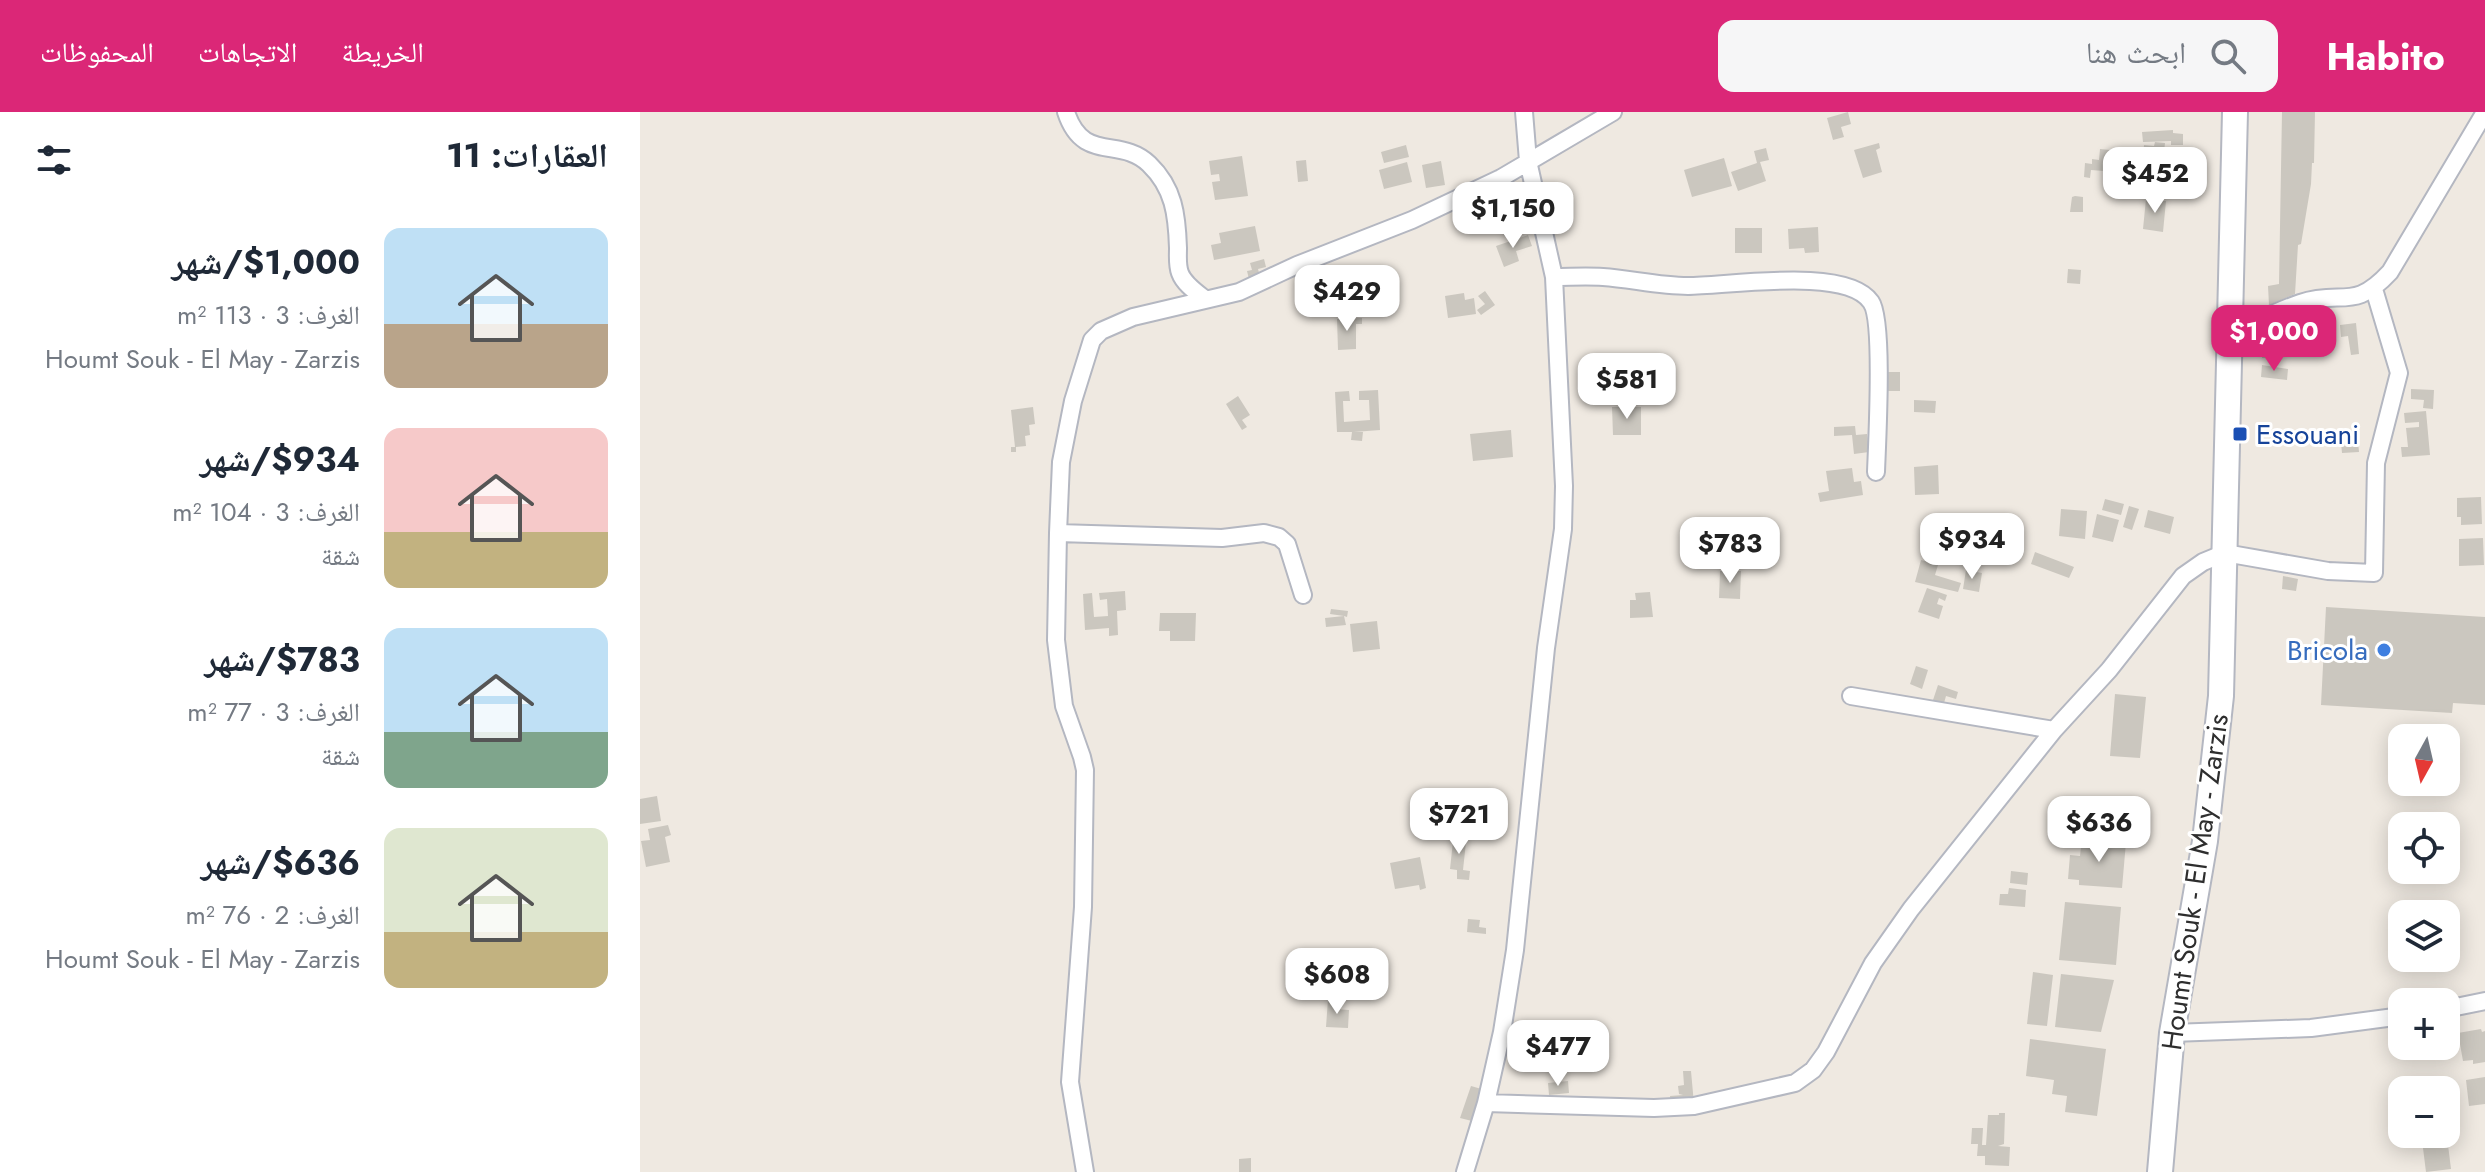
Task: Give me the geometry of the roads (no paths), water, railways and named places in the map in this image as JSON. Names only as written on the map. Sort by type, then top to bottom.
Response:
[{"type":"main road","name":"Houmt Souk - El May - Zarzis","points":[[2160,1172],[2172,1033],[2205,841],[2217,750],[2225,553],[2235,112]]},
{"type":"street","points":[[1066,112],[1078,137],[1091,145],[1144,159],[1164,180],[1176,208],[1178,270],[1183,279],[1205,299]]},
{"type":"street","points":[[1465,1172],[1486,1103],[1502,1032],[1515,950],[1546,648],[1563,529],[1564,474],[1554,277],[1528,161],[1524,112]]},
{"type":"street","points":[[1085,1172],[1070,1082],[1083,907],[1086,792],[1082,757],[1064,706],[1056,640],[1061,462],[1073,401],[1092,340],[1101,331],[1133,317],[1239,292],[1297,265],[1412,220],[1501,178],[1613,112]]},
{"type":"street","points":[[2231,333],[2301,303],[2359,297],[2374,289],[2390,272],[2485,112]]},
{"type":"street","points":[[1554,277],[1600,277],[1685,286],[1815,281],[1861,292],[1873,303],[1877,328],[1876,472]]},
{"type":"street","points":[[1486,1103],[1654,1108],[1694,1106],[1795,1083],[1813,1070],[1826,1052],[1873,963],[1911,909],[2054,730],[2109,670],[2183,576],[2203,562],[2225,553],[2328,571],[2374,573],[2376,463],[2399,373],[2374,289]]},
{"type":"street","points":[[1058,533],[1222,538],[1264,533],[1279,537],[1287,544],[1303,595]]},
{"type":"street","points":[[1851,696],[2054,730]]},
{"type":"street","points":[[2460,1006],[2485,1001]]},
{"type":"street","points":[[2172,1033],[2311,1028],[2388,1018]]},
{"type":"place","name":"Essouani","points":[[2240,434]]},
{"type":"place","name":"Bricola","points":[[2384,650]]}]
